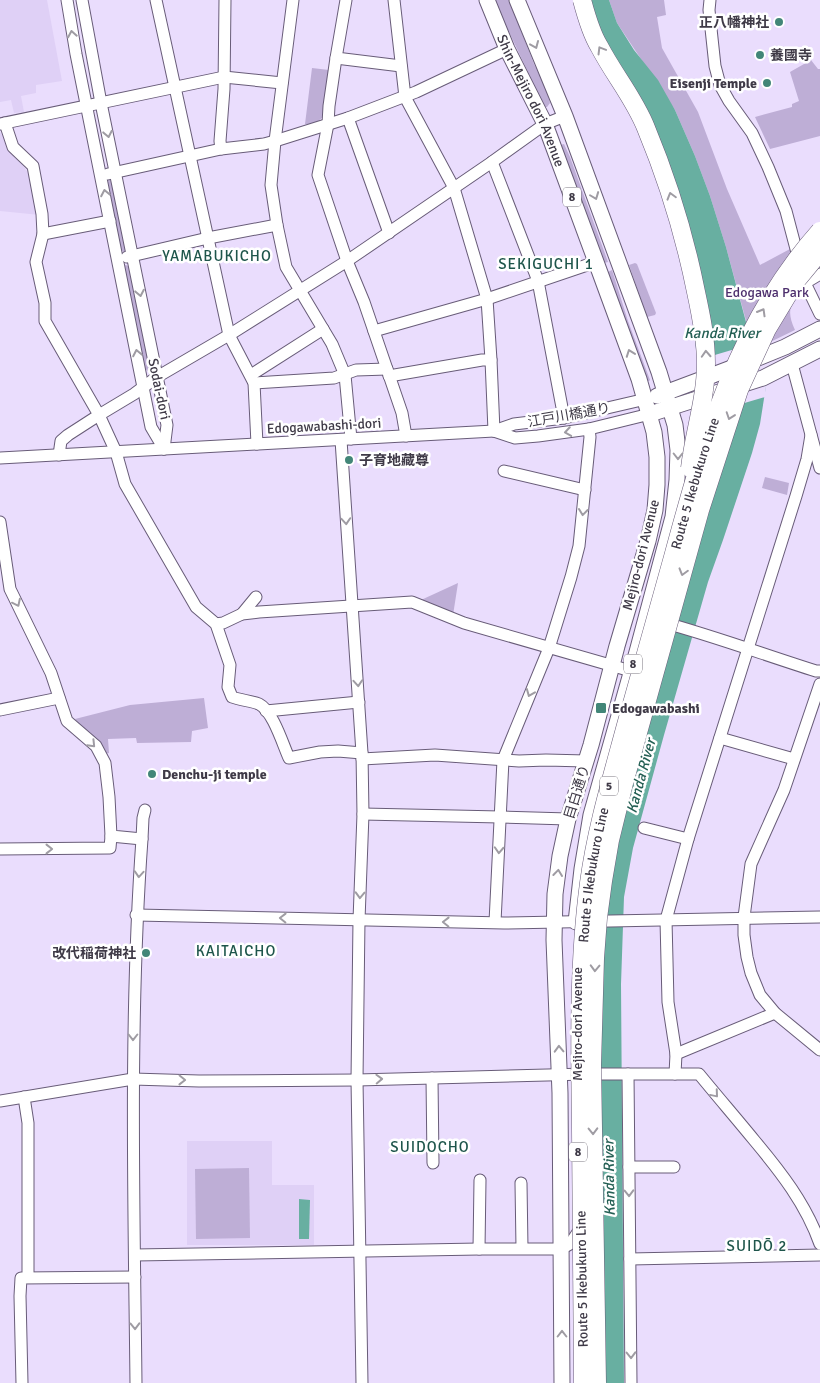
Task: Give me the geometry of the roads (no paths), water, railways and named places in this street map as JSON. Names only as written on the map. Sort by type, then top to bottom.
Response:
[{"type":"highway","points":[[582,0],[598,45],[628,92],[646,128],[668,187],[691,267],[703,323],[706,363],[702,403],[690,466],[687,506]]},
{"type":"highway","name":"Route 5 Ikebukuro Line","points":[[584,1383],[580,1059],[582,957],[591,871],[610,784],[687,506],[727,384],[756,322],[786,273],[820,231]]},
{"type":"highway","name":"Route 5 Ikebukuro Line","points":[[596,1383],[592,1066],[598,918],[602,881],[610,840],[700,510],[739,390],[767,329],[796,281],[820,252]]},
{"type":"main road","name":"Shin-Mejiro dori Avenue","points":[[487,0],[544,124],[648,407]]},
{"type":"main road","name":"Shin-Mejiro dori Avenue","points":[[517,0],[565,116],[666,393]]},
{"type":"main road","points":[[648,407],[666,393],[785,347],[820,329]]},
{"type":"main road","points":[[648,407],[670,408],[763,378],[820,349]]},
{"type":"main road","name":"Mejiro-dori Avenue","points":[[579,1383],[578,1232],[584,921],[582,869],[591,815],[631,671],[653,619],[673,517],[678,450],[675,425],[666,393]]},
{"type":"main road","name":"Mejiro-dori Avenue","points":[[612,665],[648,541],[654,510],[657,485],[657,457],[648,407]]},
{"type":"main road","name":"目白通り","points":[[554,922],[560,856],[568,819],[612,665]]},
{"type":"main road","name":"Mejiro-dori Avenue","points":[[554,922],[559,1074],[562,1383]]},
{"type":"street","name":"Sodai-dori","points":[[67,0],[151,427],[164,449]]},
{"type":"street","name":"Sodai-dori","points":[[82,0],[101,103],[167,425],[164,449]]},
{"type":"street","points":[[156,0],[229,336],[252,379],[257,444]]},
{"type":"street","points":[[221,149],[225,0]]},
{"type":"street","points":[[293,0],[271,185],[286,267],[332,344],[345,375],[346,439],[362,756],[363,814],[359,920],[357,1080],[362,1383]]},
{"type":"street","points":[[346,0],[329,106],[328,124],[318,175],[347,261],[374,330],[404,419],[406,436]]},
{"type":"street","points":[[394,0],[405,97],[454,188],[487,299],[492,360],[494,431]]},
{"type":"street","points":[[710,0],[709,10],[715,66],[720,85],[752,133],[771,176],[786,211],[805,283],[820,314]]},
{"type":"street","points":[[101,175],[221,149],[275,141],[348,118],[405,97],[508,49]]},
{"type":"street","points":[[336,58],[401,66]]},
{"type":"street","points":[[282,83],[224,77],[3,123],[13,147],[33,166],[42,214],[43,234],[36,262],[45,303],[45,321],[99,415],[116,452],[125,484],[196,606],[216,624],[230,665],[228,687],[232,697],[260,705],[266,711],[272,719],[289,758],[320,752],[338,751],[362,756],[435,755],[503,760],[586,761]]},
{"type":"street","points":[[59,455],[61,441],[68,435],[157,377],[229,336],[347,261],[492,162],[544,124],[565,116]]},
{"type":"street","points":[[348,118],[389,233]]},
{"type":"street","points":[[492,162],[538,281],[564,418]]},
{"type":"street","points":[[43,234],[110,221]]},
{"type":"street","points":[[118,259],[208,238],[277,225]]},
{"type":"street","points":[[374,330],[487,299],[596,262]]},
{"type":"street","points":[[805,283],[820,274]]},
{"type":"street","points":[[252,379],[323,329]]},
{"type":"street","points":[[252,379],[334,378],[356,370],[388,373],[492,360]]},
{"type":"street","points":[[792,364],[820,467]]},
{"type":"street","name":"Edogawabashi-dori","points":[[0,458],[494,431],[514,424],[648,407]]},
{"type":"street","name":"江戸川橋通り","points":[[494,431],[515,438],[589,429],[648,407]]},
{"type":"street","points":[[495,922],[503,760],[549,648],[571,577],[579,546],[590,437],[589,429]]},
{"type":"street","points":[[675,1074],[676,1054],[668,1002],[666,920],[688,839],[802,477],[811,435]]},
{"type":"street","points":[[504,471],[585,490]]},
{"type":"street","points":[[0,522],[5,585],[10,589],[51,674],[67,721],[96,746],[105,763],[111,836],[110,848],[0,849]]},
{"type":"street","points":[[242,614],[256,597]]},
{"type":"street","points":[[216,624],[242,614],[258,612],[412,602],[464,623],[631,671]]},
{"type":"street","points":[[653,619],[820,671]]},
{"type":"street","points":[[820,684],[784,790],[752,864],[744,917],[745,942],[751,973],[760,995],[775,1013],[820,1050]]},
{"type":"street","points":[[0,710],[59,698]]},
{"type":"street","points":[[266,711],[359,702]]},
{"type":"street","points":[[720,738],[794,760]]},
{"type":"street","points":[[136,1383],[133,1013],[136,915],[145,810]]},
{"type":"street","points":[[363,814],[568,819]]},
{"type":"street","points":[[644,828],[688,839]]},
{"type":"street","points":[[111,836],[142,839]]},
{"type":"street","points":[[136,915],[495,922],[820,917]]},
{"type":"street","points":[[676,1054],[775,1013]]},
{"type":"street","points":[[0,1101],[133,1079],[199,1081],[357,1080],[559,1074],[699,1074],[777,1167],[815,1217],[820,1244]]},
{"type":"street","points":[[626,1074],[631,1383]]},
{"type":"street","points":[[432,1078],[433,1163]]},
{"type":"street","points":[[24,1098],[28,1123],[28,1277]]},
{"type":"street","points":[[629,1167],[674,1167]]},
{"type":"street","points":[[479,1249],[480,1180]]},
{"type":"street","points":[[521,1183],[522,1248]]},
{"type":"street","points":[[134,1255],[522,1248],[561,1249],[570,1244],[578,1232]]},
{"type":"street","points":[[630,1259],[820,1255]]},
{"type":"street","points":[[22,1383],[21,1278],[135,1277]]},
{"type":"water","name":"Kanda River","points":[[576,0],[609,0],[617,23],[634,50],[658,80],[675,110],[710,196],[726,247],[758,367],[766,386],[760,424],[752,453],[708,582],[664,735],[633,848],[624,897],[621,984],[624,1383],[593,1383],[590,935],[715,400],[712,360],[696,349],[690,293],[651,148]]},
{"type":"water","points":[[299,1199],[310,1200],[309,1239],[299,1239]]},
{"type":"place","name":"正八幡神社","points":[[779,22]]},
{"type":"place","name":"養國寺","points":[[760,55]]},
{"type":"place","name":"Eisenji Temple","points":[[767,83]]},
{"type":"place","name":"子育地藏尊","points":[[349,460]]},
{"type":"place","name":"Edogawabashi","points":[[601,708]]},
{"type":"place","name":"Denchu-ji temple","points":[[152,774]]},
{"type":"place","name":"改代稲荷神社","points":[[146,953]]},
{"type":"district","name":"YAMABUKICHO","points":[[217,256]]},
{"type":"district","name":"SEKIGUCHI 1","points":[[546,264]]},
{"type":"district","name":"KAITAICHO","points":[[236,951]]},
{"type":"district","name":"SUIDOCHO","points":[[430,1147]]},
{"type":"district","name":"SUIDŌ 2","points":[[757,1246]]},
{"type":"park label","name":"Edogawa Park","points":[[767,292]]}]
